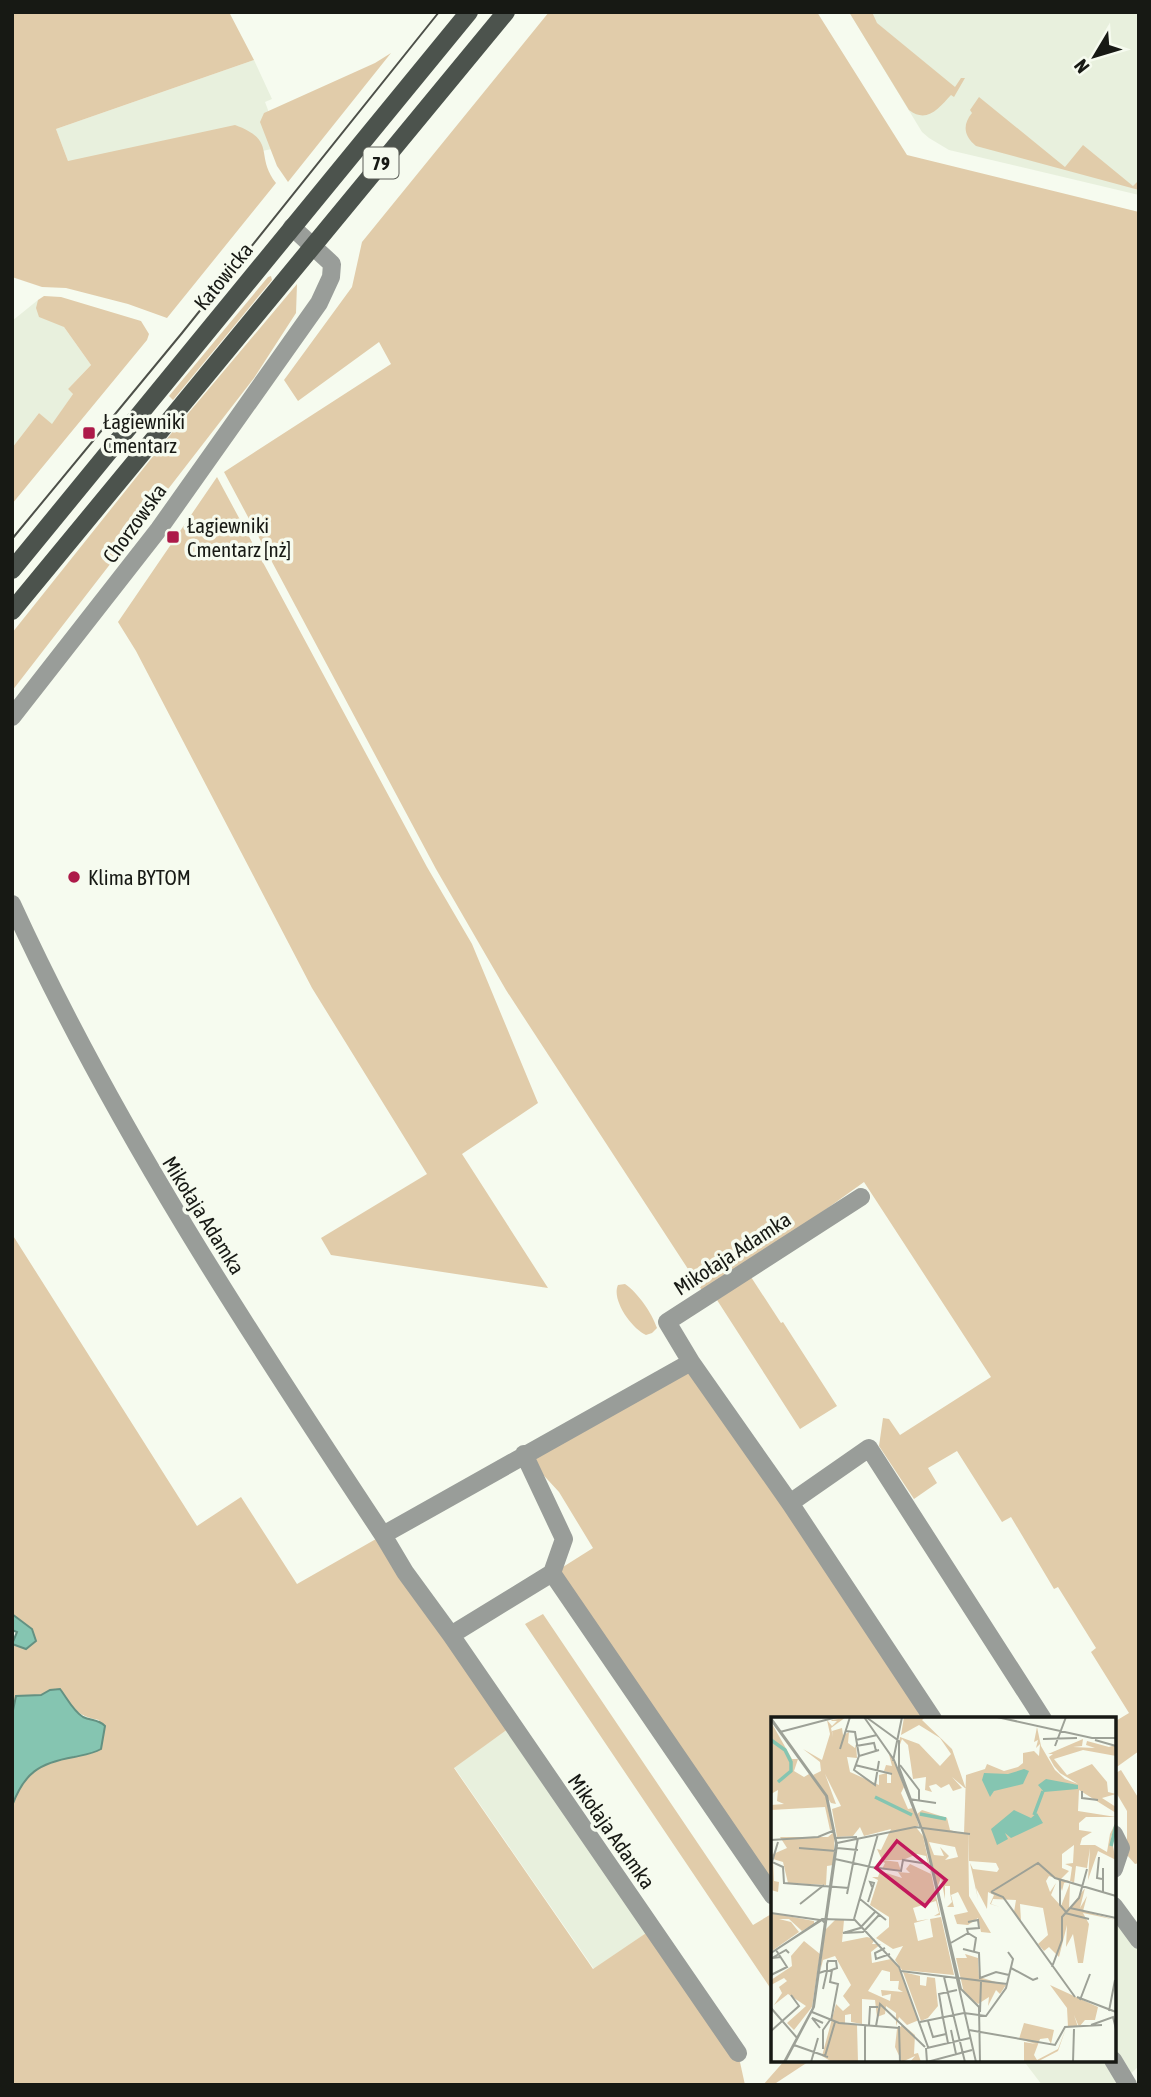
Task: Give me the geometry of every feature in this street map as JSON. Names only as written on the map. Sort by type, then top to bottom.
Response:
[{"type":"main road","name":"Katowicka","points":[[12,570],[469,12]]},
{"type":"main road","name":"Chorzowska","points":[[12,611],[506,12]]},
{"type":"street","points":[[296,223],[313,245]]},
{"type":"street","name":"Chorzowska","points":[[12,717],[143,551],[319,303],[331,276],[332,264],[313,245]]},
{"type":"street","name":"Mikołaja Adamka","points":[[12,904],[76,1037],[142,1156],[262,1352],[405,1572],[738,2053]]},
{"type":"street","name":"Mikołaja Adamka","points":[[861,1197],[667,1322],[691,1362],[790,1503],[932,1717]]},
{"type":"street","points":[[383,1535],[691,1362]]},
{"type":"street","points":[[790,1503],[869,1448],[1042,1717]]},
{"type":"street","points":[[451,1635],[552,1573],[564,1539],[524,1454]]},
{"type":"street","points":[[552,1573],[771,1893]]},
{"type":"street","points":[[1116,1838],[1121,1848],[1116,1863]]},
{"type":"street","points":[[1116,1909],[1139,1940]]},
{"type":"street","points":[[1114,2062],[1128,2085]]},
{"type":"shaded area","points":[[12,12],[229,12],[254,60],[56,129],[68,161],[235,125],[248,131],[261,143],[266,164],[276,183],[167,318],[128,304],[66,288],[42,287],[12,277]]},
{"type":"shaded area","points":[[549,12],[817,12],[907,155],[1139,212],[1139,1751],[1116,1768],[1116,1721],[1129,1713],[1091,1652],[1096,1648],[1058,1587],[1054,1589],[1011,1517],[1002,1522],[957,1451],[928,1468],[937,1483],[914,1499],[879,1446],[883,1418],[889,1419],[900,1435],[991,1377],[864,1182],[786,1238],[703,1292],[506,990],[436,869],[224,472],[391,364],[379,342],[298,401],[284,380],[352,287],[362,242]]},
{"type":"shaded area","points":[[849,12],[1139,12],[1139,195],[949,150],[929,138],[922,132]]},
{"type":"shaded area","points":[[849,12],[872,12],[877,23],[955,87],[961,78],[965,78],[954,97],[951,95],[927,115],[915,114],[909,110]]},
{"type":"shaded area","points":[[391,53],[288,182],[277,166],[260,122],[264,113],[375,63]]},
{"type":"shaded area","points":[[254,60],[272,99],[265,102],[272,149],[242,155],[68,161],[56,129]]},
{"type":"shaded area","points":[[979,97],[1065,167],[1083,145],[1133,186],[1139,180],[1139,190],[976,146],[967,134],[966,126],[972,113],[970,110]]},
{"type":"shaded area","points":[[271,276],[272,280],[173,400],[169,396]]},
{"type":"shaded area","points":[[297,284],[296,313],[254,378],[12,691],[12,633],[170,435]]},
{"type":"shaded area","points":[[44,296],[61,297],[141,321],[149,334],[147,340],[12,504],[12,448],[39,413],[52,424],[73,394],[68,389],[91,365],[64,327],[39,317],[36,308],[38,300]]},
{"type":"shaded area","points":[[38,300],[64,327],[91,365],[68,389],[73,394],[52,425],[39,413],[12,448],[12,321]]},
{"type":"shaded area","points":[[217,477],[427,867],[472,944],[538,1103],[462,1154],[548,1288],[331,1255],[321,1238],[427,1174],[312,988],[136,651],[118,622]]},
{"type":"shaded area","points":[[12,1234],[197,1526],[241,1497],[297,1584],[383,1535],[512,1726],[454,1768],[593,1969],[652,1929],[738,2053],[745,2085],[12,2085],[12,1806],[21,1784],[36,1770],[55,1762],[93,1753],[99,1720],[80,1713],[60,1689],[50,1690],[12,1715],[12,1644],[26,1649],[32,1629],[12,1614]]},
{"type":"shaded area","points":[[751,1277],[837,1406],[800,1429],[717,1300]]},
{"type":"shaded area","points":[[625,1284],[640,1298],[652,1316],[657,1328],[652,1333],[646,1335],[640,1332],[620,1306],[617,1298],[618,1285]]},
{"type":"shaded area","points":[[691,1362],[932,1717],[771,1717],[771,1893],[555,1572],[593,1548],[559,1492],[524,1454]]},
{"type":"shaded area","points":[[12,1614],[32,1629],[36,1641],[26,1649],[12,1644],[17,1632],[12,1630]]},
{"type":"shaded area","points":[[543,1614],[753,1925],[771,1914],[771,1989],[525,1624]]},
{"type":"shaded area","points":[[60,1689],[79,1714],[105,1726],[101,1749],[62,1759],[34,1771],[22,1785],[12,1806],[12,1715],[16,1696],[41,1695]]},
{"type":"shaded area","points":[[512,1726],[652,1929],[594,1969],[454,1767]]},
{"type":"shaded area","points":[[1121,1770],[1139,1799],[1139,1863],[1135,1864],[1127,1855],[1127,1811],[1116,1792],[1116,1773]]},
{"type":"shaded area","points":[[1116,1909],[1139,1940],[1139,2066],[1119,2085],[1042,2085],[1025,2062],[1116,2062]]},
{"type":"shaded area","points":[[783,2062],[808,2062],[773,2085],[763,2085]]},
{"type":"tram line","points":[[12,539],[182,333],[439,12]]},
{"type":"place","name":"Łagiewniki Cmentarz","points":[[89,433]]},
{"type":"place","name":"Łagiewniki Cmentarz [nż]","points":[[173,537]]},
{"type":"place","name":"Klima BYTOM","points":[[74,877]]}]
